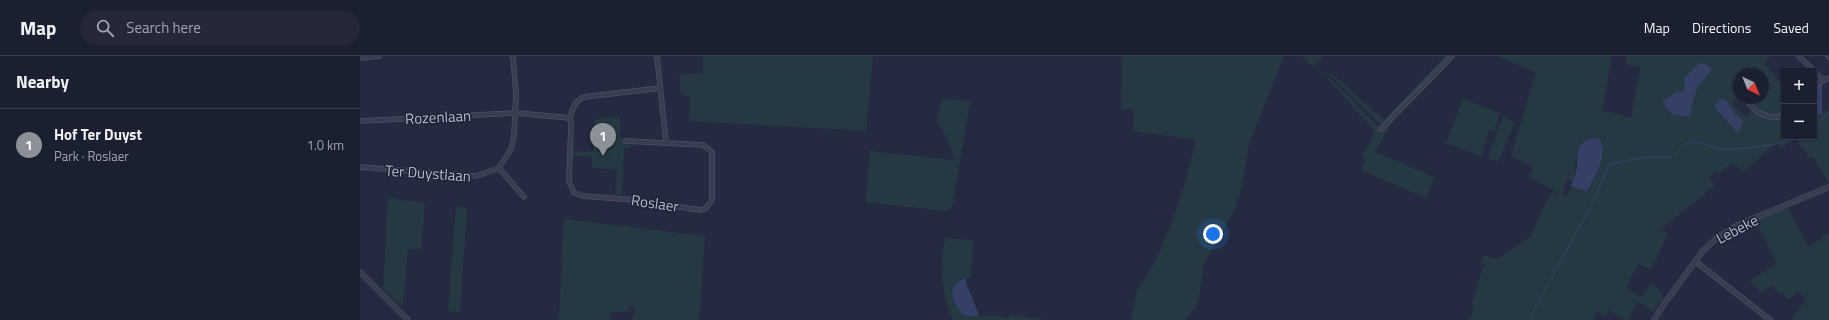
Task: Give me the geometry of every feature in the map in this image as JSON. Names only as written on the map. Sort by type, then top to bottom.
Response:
[{"type":"street","points":[[360,58],[379,56]]},
{"type":"street","points":[[513,56],[516,113],[511,149],[500,168],[524,197]]},
{"type":"street","points":[[657,56],[666,143]]},
{"type":"street","points":[[1381,129],[1452,56]]},
{"type":"street","points":[[1799,56],[1811,68]]},
{"type":"street","points":[[1817,73],[1827,79]]},
{"type":"street","points":[[1817,84],[1827,79]]},
{"type":"street","name":"Roslaer","points":[[626,141],[703,145],[712,152],[712,200],[705,209],[699,210],[636,200],[583,196],[574,193],[569,181],[572,125],[570,118],[577,100],[584,97],[660,88]]},
{"type":"street","points":[[1749,104],[1763,116],[1778,117],[1781,114]]},
{"type":"street","points":[[516,113],[570,118]]},
{"type":"street","name":"Rozenlaan","points":[[360,121],[516,113]]},
{"type":"street","name":"Ter Duystlaan","points":[[360,167],[476,176],[500,168]]},
{"type":"street","name":"Lebeke","points":[[1654,320],[1695,261],[1709,244],[1726,231],[1829,187]]},
{"type":"street","points":[[1695,261],[1770,320]]},
{"type":"street","points":[[360,272],[408,320]]},
{"type":"shaded area","points":[[703,56],[873,56],[866,131],[689,121],[690,96],[681,95],[679,74],[703,73]]},
{"type":"shaded area","points":[[1122,56],[1284,56],[1249,143],[1240,195],[1233,213],[1204,264],[1198,303],[1185,320],[1131,320],[1137,290],[1157,258],[1172,222],[1186,180],[1196,140],[1133,131],[1134,109],[1121,109]]},
{"type":"shaded area","points":[[1302,56],[1323,56],[1315,66],[1337,85],[1382,131],[1384,128],[1329,74],[1330,72],[1383,119],[1385,119],[1445,56],[1454,56],[1393,120],[1375,152],[1435,177],[1426,198],[1361,170],[1366,160],[1362,156],[1371,141],[1374,130],[1327,78]]},
{"type":"shaded area","points":[[1497,56],[1612,56],[1602,110],[1631,118],[1641,67],[1626,64],[1627,56],[1770,56],[1764,64],[1768,68],[1733,68],[1733,101],[1731,103],[1746,117],[1753,109],[1749,104],[1769,104],[1769,70],[1781,83],[1781,140],[1792,140],[1782,148],[1776,143],[1743,172],[1733,162],[1719,174],[1716,171],[1709,178],[1715,185],[1660,230],[1668,233],[1651,270],[1638,264],[1626,288],[1641,297],[1652,283],[1664,296],[1653,312],[1638,302],[1627,320],[1624,320],[1610,310],[1605,317],[1598,312],[1593,320],[1467,320],[1468,316],[1472,317],[1473,299],[1483,268],[1487,265],[1481,263],[1484,255],[1498,259],[1530,237],[1551,192],[1558,196],[1560,194],[1529,177],[1533,168],[1511,156],[1536,72]],"holes":[[[1592,138],[1603,154],[1587,192],[1571,186],[1567,196],[1562,194],[1567,179],[1573,180],[1576,155],[1581,145],[1585,141]]]},
{"type":"shaded area","points":[[942,99],[970,101],[952,208],[944,211],[866,202],[870,151],[955,160],[945,134],[937,121]]},
{"type":"shaded area","points":[[1463,99],[1500,113],[1494,131],[1489,130],[1481,156],[1446,143]]},
{"type":"shaded area","points":[[1829,110],[1829,183],[1813,157],[1810,158],[1796,140],[1817,140],[1817,116]]},
{"type":"shaded area","points":[[620,117],[620,137],[626,138],[626,142],[630,144],[631,148],[624,148],[622,195],[615,195],[617,169],[592,168],[592,157],[573,155],[573,151],[593,152],[595,119]]},
{"type":"shaded area","points":[[1503,117],[1515,122],[1498,162],[1488,158]]},
{"type":"shaded area","points":[[388,198],[425,203],[421,249],[408,249],[403,305],[400,305],[383,288]]},
{"type":"shaded area","points":[[456,206],[467,208],[460,312],[448,311]]},
{"type":"shaded area","points":[[1788,208],[1808,247],[1829,233],[1829,320],[1791,320],[1806,299],[1798,291],[1788,300],[1783,293],[1780,294],[1771,285],[1761,293],[1750,280],[1777,264],[1755,220]]},
{"type":"shaded area","points":[[564,219],[705,236],[699,320],[633,320],[631,315],[635,315],[635,306],[629,306],[629,311],[610,313],[612,320],[559,320]]},
{"type":"shaded area","points":[[945,238],[973,240],[971,277],[960,280],[969,316],[1000,316],[1008,319],[1010,315],[1049,320],[953,320],[943,289],[942,280],[942,261]]},
{"type":"water","points":[[1700,63],[1706,64],[1711,68],[1711,71],[1698,86],[1691,106],[1691,114],[1688,117],[1671,114],[1663,101],[1677,92],[1684,91],[1685,77]]},
{"type":"water","points":[[1822,84],[1822,113],[1817,116],[1817,104],[1817,87]]},
{"type":"water","points":[[1722,98],[1726,100],[1735,114],[1743,120],[1740,130],[1737,132],[1715,108],[1716,104]]},
{"type":"water","points":[[1592,138],[1599,139],[1603,152],[1602,159],[1587,192],[1571,186],[1577,170],[1578,150],[1582,143]]},
{"type":"water","points":[[966,278],[966,283],[979,315],[964,315],[954,301],[952,289],[960,280]]},
{"type":"waterway","points":[[1817,123],[1829,113]]},
{"type":"waterway","points":[[1684,145],[1696,142],[1716,148],[1734,149],[1770,145],[1791,140]]},
{"type":"waterway","points":[[1591,205],[1610,164],[1645,157],[1673,157],[1682,147]]},
{"type":"waterway","points":[[1551,279],[1589,209]]},
{"type":"waterway","points":[[1529,320],[1549,283]]},
{"type":"place","name":"Hof Ter Duyst","points":[[603,156]]}]
